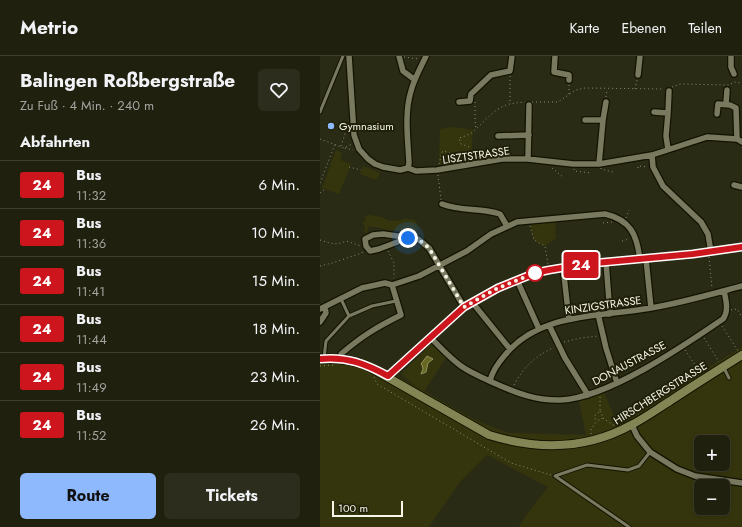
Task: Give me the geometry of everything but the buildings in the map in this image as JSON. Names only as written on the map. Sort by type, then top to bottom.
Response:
[{"type":"street","name":"LISZTSTRASSE","points":[[349,56],[354,135],[356,143],[368,159],[379,166],[400,170],[408,168],[416,171],[437,170],[502,159],[528,159],[573,164],[600,164],[652,155],[707,137],[740,141]]},
{"type":"street","points":[[400,56],[403,71],[415,80]]},
{"type":"street","points":[[459,102],[470,101],[471,94],[491,75],[510,71],[512,56]]},
{"type":"street","points":[[555,56],[554,72],[569,74],[569,80]]},
{"type":"street","points":[[638,75],[640,56]]},
{"type":"street","points":[[731,56],[731,67],[734,74]]},
{"type":"street","points":[[408,168],[408,107],[411,90],[425,58]]},
{"type":"street","points":[[726,104],[727,90]]},
{"type":"street","points":[[668,149],[666,136],[669,92]]},
{"type":"street","points":[[600,164],[603,120],[606,102]]},
{"type":"street","points":[[717,114],[718,104],[726,104],[736,108],[740,141]]},
{"type":"street","points":[[528,159],[529,105]]},
{"type":"street","points":[[654,112],[668,113]]},
{"type":"street","points":[[585,120],[603,120]]},
{"type":"street","points":[[498,136],[529,135]]},
{"type":"street","points":[[652,155],[653,167],[663,186],[702,222],[708,234],[710,252]]},
{"type":"street","points":[[734,185],[742,186]]},
{"type":"street","points":[[442,204],[465,210],[488,210],[500,214],[507,226]]},
{"type":"street","points":[[320,322],[326,313],[322,308],[362,288],[385,282],[392,285],[419,276],[439,267],[467,251],[491,234],[517,222],[605,214],[615,216],[624,222],[633,231],[636,237],[643,260],[651,308]]},
{"type":"street","points":[[408,238],[370,251],[366,246],[365,239],[373,235],[382,234],[418,239],[429,248],[464,307]]},
{"type":"street","points":[[388,376],[464,307],[498,288],[517,280],[563,267],[606,262],[643,260],[742,247]]},
{"type":"street","points":[[606,262],[610,314]]},
{"type":"street","points":[[563,267],[569,319]]},
{"type":"street","points":[[517,280],[539,329]]},
{"type":"street","points":[[341,358],[341,354],[357,340],[374,328],[401,315],[392,285]]},
{"type":"street","name":"KINZIGSTRASSE","points":[[490,381],[491,376],[500,361],[510,349],[524,337],[549,325],[569,319],[598,314],[610,314],[651,308],[742,286]]},
{"type":"street","points":[[724,291],[727,310]]},
{"type":"street","points":[[472,302],[510,349]]},
{"type":"street","name":"DONAUSTRASSE","points":[[430,337],[461,366],[490,381],[531,398],[562,400],[588,395],[617,383],[653,364],[719,322],[726,314],[727,310]]},
{"type":"street","points":[[598,314],[617,383]]},
{"type":"street","points":[[549,325],[565,358],[588,395]]},
{"type":"street","name":"HIRSCHBERGSTRASSE","points":[[321,361],[341,358],[376,370],[490,435],[512,442],[539,445],[568,445],[611,435],[632,425],[740,354]]},
{"type":"street","points":[[632,425],[637,436],[650,452],[677,469],[695,476],[742,483]]},
{"type":"lane","points":[[320,112],[343,56]]},
{"type":"lane","points":[[341,299],[350,316]]},
{"type":"lane","points":[[321,361],[326,341],[350,316],[372,306],[396,301]]},
{"type":"lane","points":[[722,365],[729,378]]},
{"type":"lane","points":[[555,476],[587,465],[628,470],[639,466],[650,452]]},
{"type":"lane","points":[[555,476],[629,527]]},
{"type":"path","points":[[400,56],[425,58]]},
{"type":"path","points":[[510,71],[510,104]]},
{"type":"path","points":[[635,89],[638,75]]},
{"type":"path","points":[[569,80],[569,95]]},
{"type":"path","points":[[442,204],[437,170],[442,152],[444,150],[459,157],[469,158],[469,147],[461,144],[459,138],[468,135],[500,108],[510,104],[558,102],[576,90],[585,88],[669,89],[680,84],[742,83]]},
{"type":"path","points":[[476,89],[476,129]]},
{"type":"path","points":[[606,102],[607,89]]},
{"type":"path","points":[[341,146],[349,123],[353,118]]},
{"type":"path","points":[[320,139],[344,148],[356,151],[359,149]]},
{"type":"path","points":[[344,148],[356,143]]},
{"type":"path","points":[[320,183],[335,144]]},
{"type":"path","points":[[552,162],[552,169],[563,177]]},
{"type":"path","points":[[573,164],[574,171],[591,173]]},
{"type":"path","points":[[600,164],[601,170],[614,172]]},
{"type":"path","points":[[638,168],[638,166],[653,167]]},
{"type":"path","points":[[349,167],[362,170]]},
{"type":"path","points":[[320,193],[324,189]]},
{"type":"path","points":[[624,222],[627,218],[629,210]]},
{"type":"path","points":[[529,221],[534,240],[545,246],[549,270]]},
{"type":"path","points":[[622,241],[636,237]]},
{"type":"path","points":[[320,240],[332,244],[338,244],[346,241],[363,247],[362,253],[320,266]]},
{"type":"path","points":[[387,249],[394,263],[394,281],[392,285]]},
{"type":"path","points":[[710,252],[713,294]]},
{"type":"path","points":[[727,310],[737,309],[742,317]]},
{"type":"path","points":[[719,322],[740,354],[742,351]]},
{"type":"path","points":[[701,334],[722,365]]},
{"type":"path","points":[[511,391],[519,376],[536,357],[558,344],[581,338],[603,336]]},
{"type":"path","points":[[682,345],[702,376]]},
{"type":"path","points":[[321,361],[335,365]]},
{"type":"path","points":[[376,370],[374,376],[377,384],[511,463],[555,476]]},
{"type":"path","points":[[600,394],[600,411],[608,423],[613,426],[615,425],[617,428]]},
{"type":"path","points":[[598,420],[595,418],[595,415],[600,411]]},
{"type":"path","points":[[592,437],[591,429],[598,420],[601,420],[603,417]]},
{"type":"shaded area","points":[[453,127],[473,130],[471,159],[439,164],[440,129]]},
{"type":"shaded area","points":[[336,150],[342,153],[340,160],[351,164],[339,194],[322,188]]},
{"type":"shaded area","points":[[363,166],[380,173],[376,180],[360,174]]},
{"type":"shaded area","points":[[369,215],[382,217],[389,221],[404,220],[405,218],[414,220],[418,226],[417,231],[387,230],[377,227],[368,227],[367,233],[364,232],[365,227],[362,222],[366,221],[365,217]]},
{"type":"shaded area","points":[[555,218],[556,238],[545,246],[534,240],[529,221]]},
{"type":"shaded area","points":[[431,344],[446,358],[424,391],[477,421],[508,433],[586,435],[579,401],[604,393],[618,425],[631,415],[742,347],[742,527],[519,527],[548,487],[487,455],[459,483],[429,527],[320,527],[320,358],[345,355],[368,360],[417,387],[401,374]]},
{"type":"shaded area","points":[[427,356],[433,359],[428,363],[426,372],[421,374],[423,369],[421,364]]},
{"type":"bus line","name":"24","points":[[320,359],[341,358],[366,365],[388,376],[464,307],[498,288],[535,273],[585,264],[693,254],[742,247]]},
{"type":"place","name":"Gymnasium","points":[[331,126]]},
{"type":"route","points":[[408,238],[418,239],[429,248],[464,307],[498,288],[535,273]]}]
